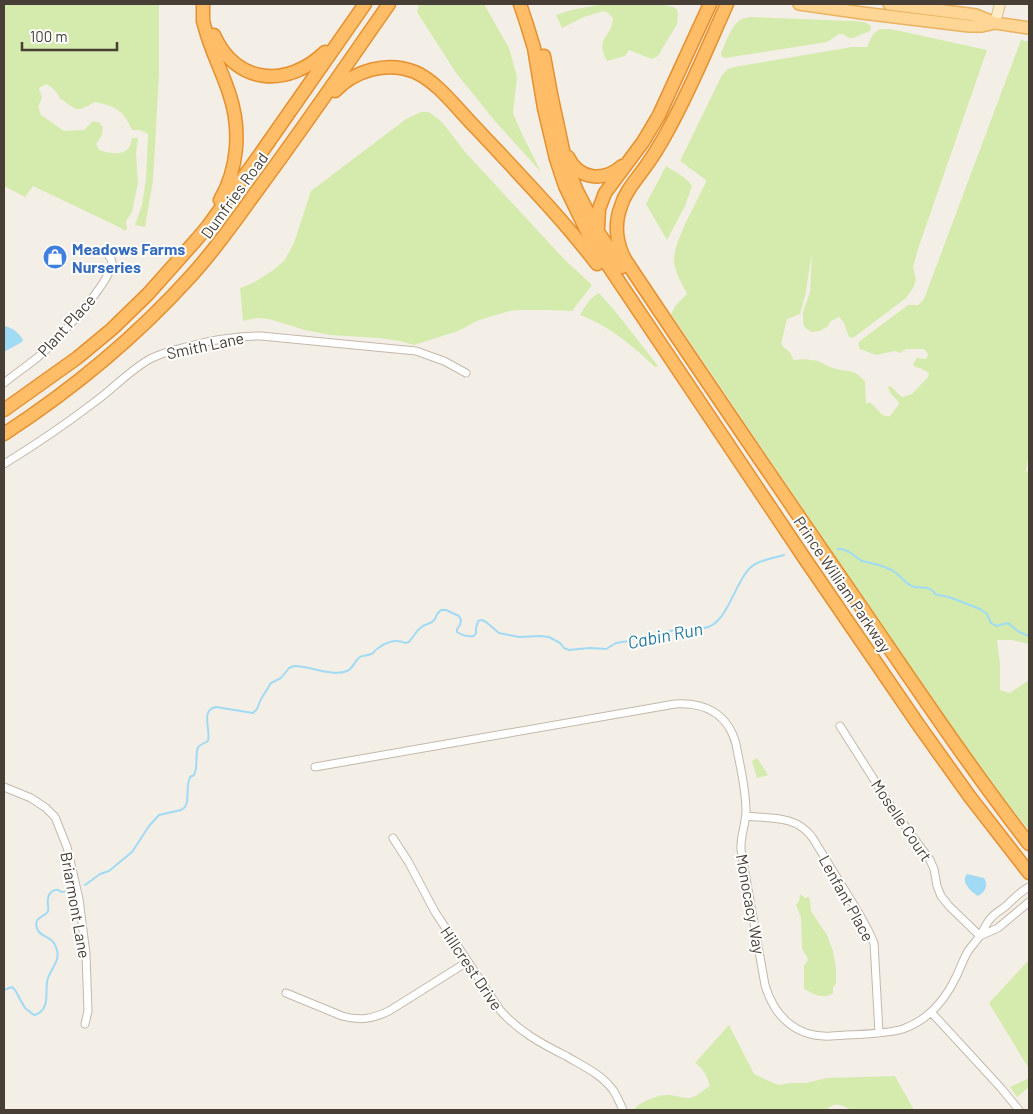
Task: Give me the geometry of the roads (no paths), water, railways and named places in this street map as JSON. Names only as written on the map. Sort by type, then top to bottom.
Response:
[{"type":"highway","points":[[184,254],[223,195],[231,175],[236,149],[236,126],[231,98],[206,34],[203,21],[203,4]]},
{"type":"highway","points":[[211,4],[210,18],[212,26],[218,42],[227,55],[252,73],[276,77],[290,74],[308,66],[319,58],[345,33],[366,4]]},
{"type":"highway","name":"Dumfries Road","points":[[4,434],[76,383],[140,328],[192,275],[212,252],[311,116],[389,4]]},
{"type":"highway","points":[[520,4],[534,48],[544,108],[562,177],[590,240],[638,308]]},
{"type":"highway","points":[[527,4],[541,41],[566,164],[573,183],[598,232],[678,350],[693,362]]},
{"type":"highway","points":[[699,4],[703,19]]},
{"type":"highway","points":[[638,308],[600,242],[598,214],[603,198],[609,188],[643,142],[659,115],[710,4]]},
{"type":"highway","points":[[693,362],[626,261],[617,236],[617,223],[624,198],[654,155],[677,114],[727,4]]},
{"type":"highway","name":"Dumfries Road","points":[[4,410],[77,358],[148,294],[214,219],[345,33]]},
{"type":"highway","points":[[311,116],[346,80],[369,70],[382,68],[402,69],[430,81],[568,228],[640,319],[656,335]]},
{"type":"highway","points":[[562,143],[572,164],[590,176],[610,174],[632,157]]},
{"type":"highway","name":"Prince William Parkway","points":[[638,308],[920,727],[970,797],[1029,874]]},
{"type":"highway","name":"Prince William Parkway","points":[[693,362],[968,764],[1029,844]]},
{"type":"main road","points":[[799,4],[969,26],[995,23]]},
{"type":"main road","points":[[890,4],[976,15],[995,23],[1029,28]]},
{"type":"street","points":[[995,23],[1000,4]]},
{"type":"street","name":"Plant Place","points":[[4,383],[38,356],[80,312],[105,279],[112,261],[109,256]]},
{"type":"street","name":"Smith Lane","points":[[4,464],[96,401],[150,359],[170,351],[224,338],[262,336],[416,351],[444,361],[466,373]]},
{"type":"street","name":"Monocacy Way","points":[[315,767],[666,705],[686,703],[699,705],[716,713],[734,736],[746,798],[746,816],[740,842],[768,995],[774,1008],[789,1024],[815,1035],[879,1033],[913,1025],[938,1006],[948,991],[968,951],[990,919],[1029,887]]},
{"type":"street","name":"Moselle Court","points":[[840,726],[894,810],[930,860],[941,896],[980,936]]},
{"type":"street","name":"Briarmont Lane","points":[[4,787],[31,798],[46,808],[55,818],[67,847],[79,899],[86,954],[88,1011],[85,1024]]},
{"type":"street","name":"Lenfant Place","points":[[746,816],[787,820],[796,823],[806,830],[857,910],[874,944],[879,1033]]},
{"type":"street","name":"Hillcrest Drive","points":[[393,838],[409,863],[434,912],[494,1003],[508,1019],[538,1041],[588,1068],[600,1077],[614,1091],[623,1110]]},
{"type":"street","name":"Monocacy Way","points":[[980,936],[998,928],[1029,902]]},
{"type":"street","points":[[286,994],[342,1016],[363,1020],[380,1016],[390,1011],[468,962]]},
{"type":"street","points":[[931,1012],[1019,1110]]},
{"type":"water","points":[[4,326],[15,331],[23,340],[4,352]]},
{"type":"water","points":[[967,874],[984,878],[986,889],[983,893],[978,896],[970,890],[965,879]]},
{"type":"waterway","name":"Cabin Run","points":[[838,549],[849,552],[862,561],[892,570],[914,587],[928,588],[935,594],[949,597],[980,609],[987,614],[991,623],[996,626],[1008,623],[1019,632],[1029,636]]},
{"type":"waterway","name":"Cabin Run","points":[[85,885],[100,874],[109,871],[132,852],[149,826],[159,815],[181,810],[185,807],[190,777],[194,775],[196,769],[197,750],[199,746],[208,741],[209,737],[208,712],[216,707],[253,713],[271,683],[281,678],[289,668],[300,666],[335,673],[347,671],[360,657],[370,655],[387,643],[394,641],[409,642],[418,630],[432,622],[441,610],[446,610],[459,616],[461,620],[457,632],[463,635],[474,636],[478,621],[482,620],[499,633],[519,637],[549,637],[569,650],[606,649],[616,643],[629,641],[634,638],[639,637],[647,641],[663,633],[682,628],[690,630],[693,627],[704,628],[712,625],[719,619],[745,573],[751,567],[762,561],[784,555]]},
{"type":"waterway","name":"Cabin Run","points":[[4,990],[12,987],[25,1008],[34,1015],[44,1009],[48,978],[58,954],[53,942],[38,931],[36,924],[38,919],[48,911],[48,897],[51,892],[54,890],[62,892],[69,890]]},
{"type":"place","name":"Meadows Farms Nurseries","points":[[55,257]]}]
